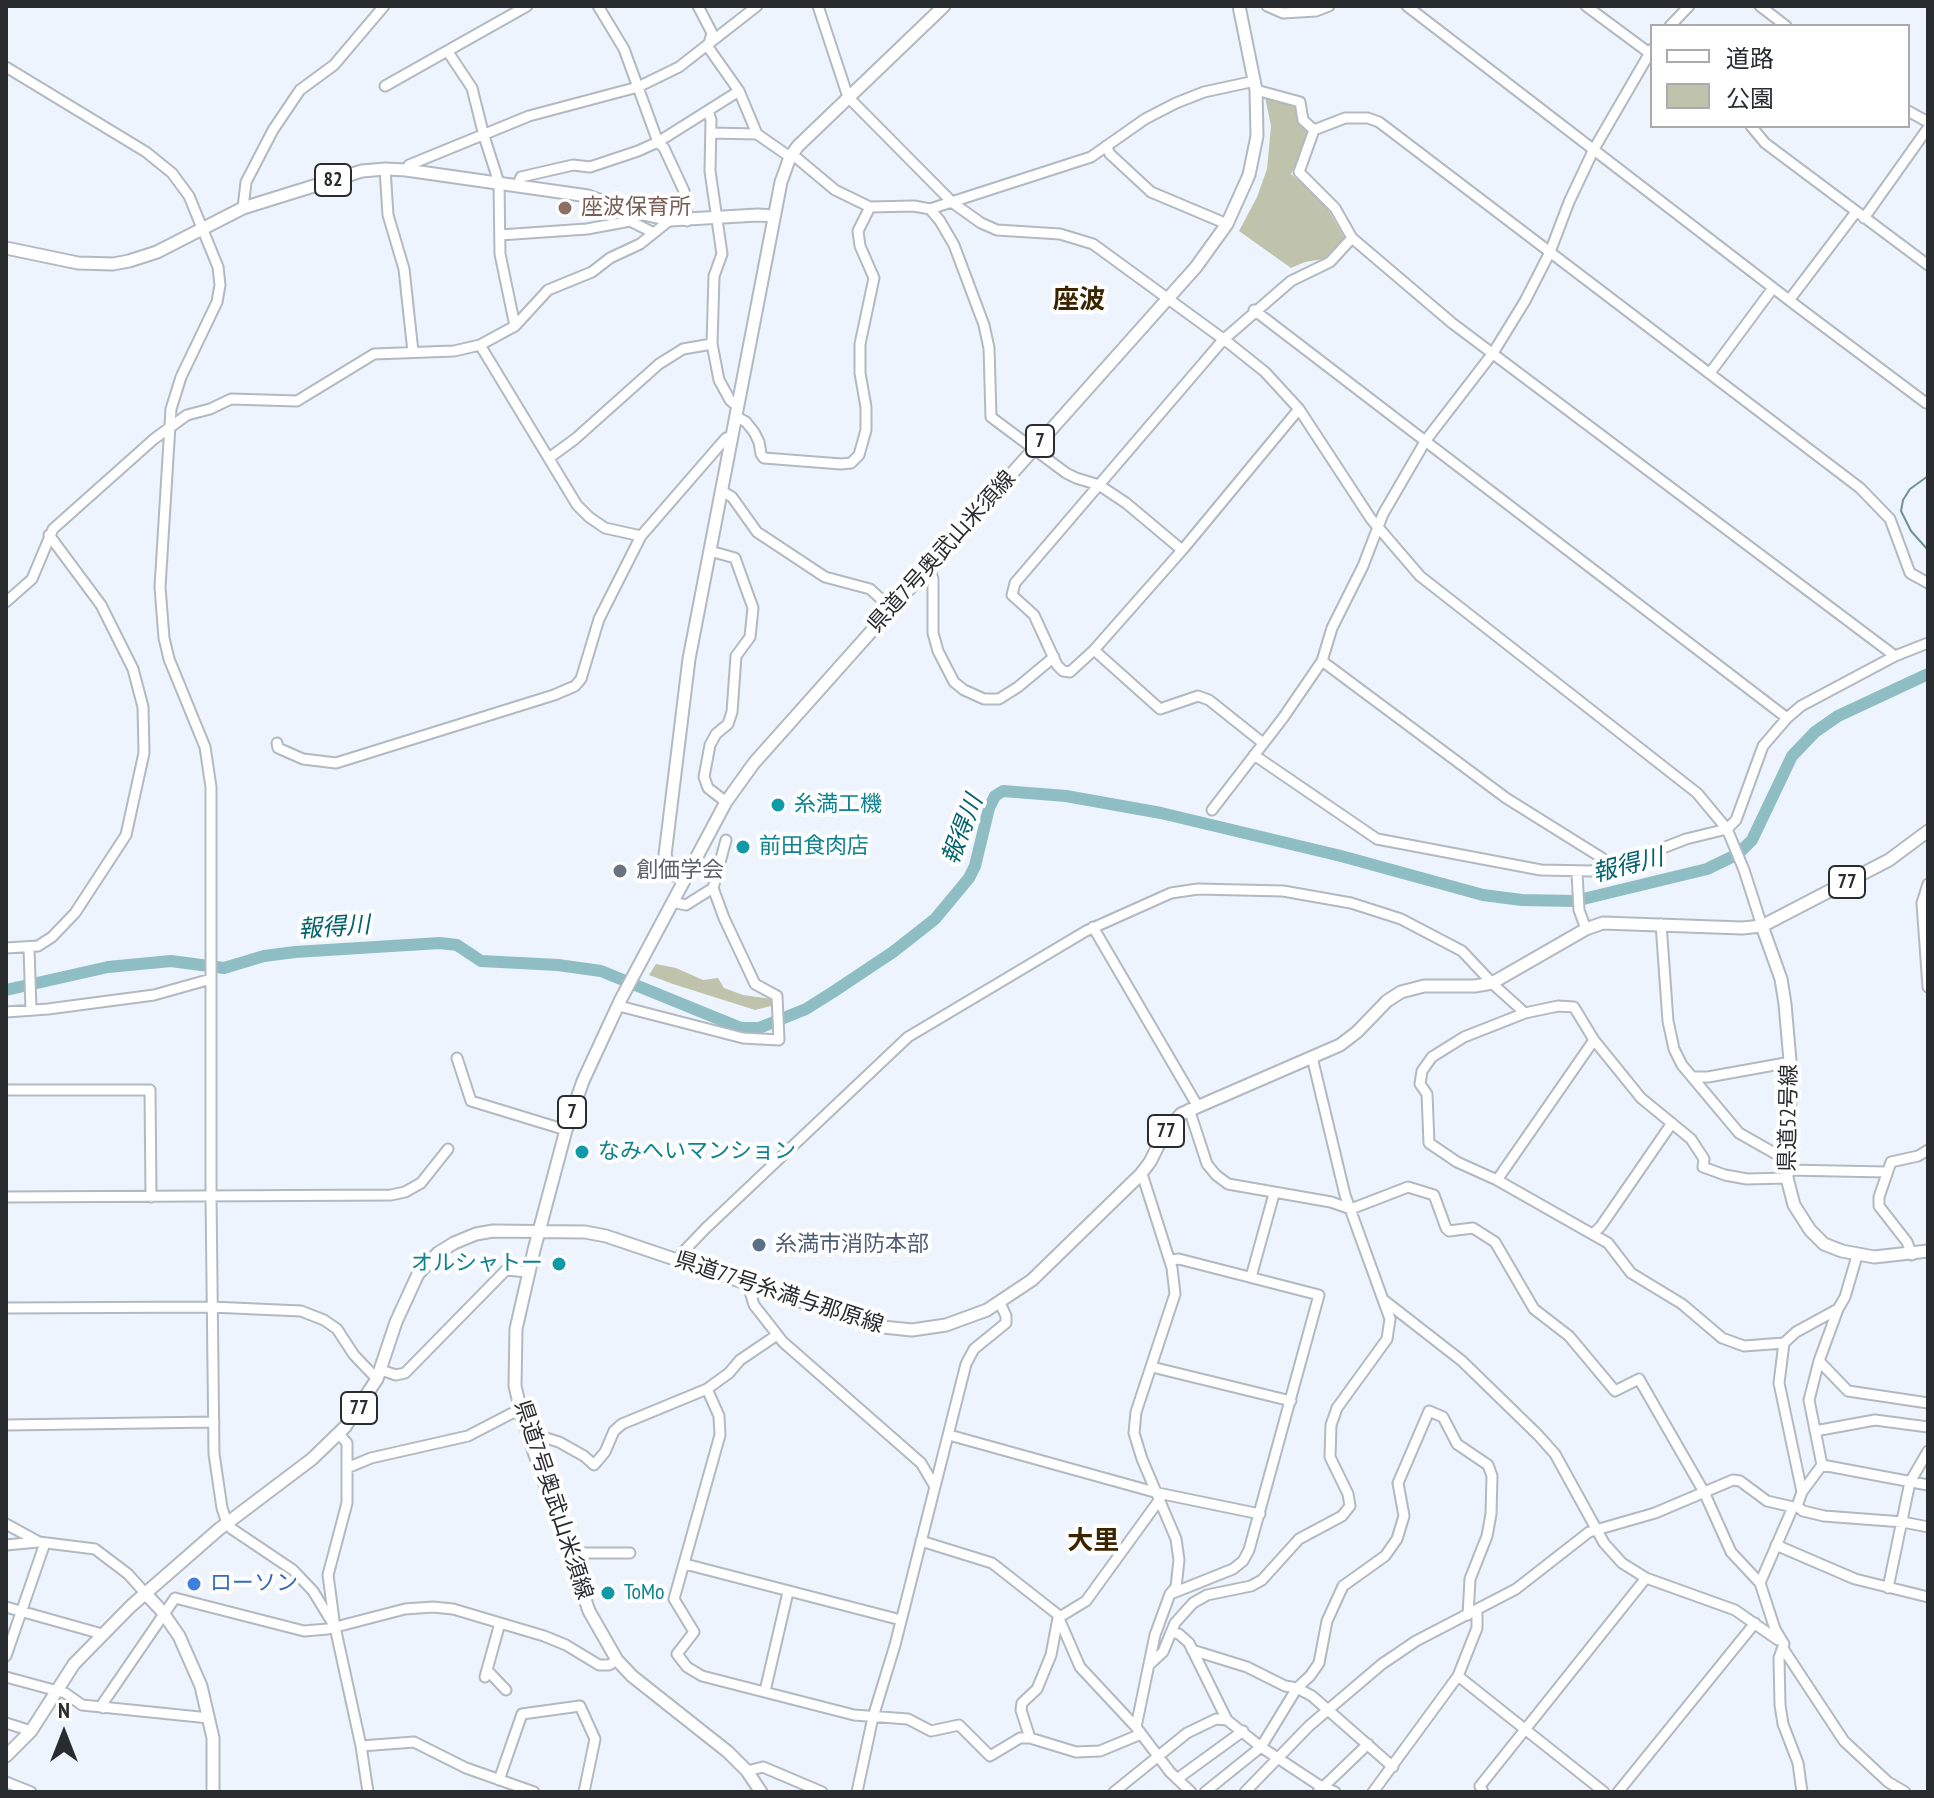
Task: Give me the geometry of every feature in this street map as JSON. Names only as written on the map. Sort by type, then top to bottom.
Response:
[{"type":"main road","points":[[683,880],[671,872],[665,855],[689,659],[781,182],[791,155],[944,6]]},
{"type":"main road","name":"県道7号奥武山米須線","points":[[761,1792],[747,1771],[700,1729],[651,1694],[617,1660],[589,1611],[530,1441],[515,1386],[514,1342],[539,1230],[566,1130],[583,1081],[643,958],[726,802],[754,763],[1205,255],[1227,224],[1243,192],[1253,157],[1257,124],[1255,85],[1239,6]]},
{"type":"main road","name":"82","points":[[6,248],[62,261],[113,264],[143,257],[243,208],[362,171],[385,169],[588,196],[632,216],[687,221],[774,216]]},
{"type":"main road","name":"県道77号糸満与那原線","points":[[8,1752],[31,1731],[68,1671],[102,1634],[227,1523],[312,1459],[339,1434],[379,1375],[396,1322],[422,1269],[438,1253],[476,1234],[539,1230],[595,1234],[863,1323],[898,1329],[946,1325],[1000,1303],[1032,1280],[1140,1175],[1169,1127],[1193,1107],[1350,1038],[1387,1001],[1401,992],[1424,986],[1492,983],[1586,929],[1612,922],[1742,928],[1762,926],[1889,860],[1928,831]]},
{"type":"main road","name":"県道52号線","points":[[1762,926],[1781,979],[1791,1062],[1787,1174],[1794,1205],[1810,1230],[1824,1244],[1857,1256],[1912,1255],[1928,1251]]},
{"type":"main road","points":[[145,1593],[165,1615],[187,1652],[201,1686],[213,1738],[213,1792]]},
{"type":"street","points":[[243,208],[246,182],[273,130],[293,100],[300,90],[334,65],[384,6]]},
{"type":"street","points":[[385,86],[527,6]]},
{"type":"street","points":[[598,6],[624,49],[658,142],[664,148],[684,191],[687,221]]},
{"type":"street","points":[[698,6],[712,33],[708,47]]},
{"type":"street","points":[[406,170],[409,165],[529,116],[638,87],[679,67],[757,6]]},
{"type":"street","points":[[818,6],[848,97],[953,203],[981,223],[997,230],[1060,234],[1083,240],[1265,372],[1299,409],[1378,527],[1420,576],[1676,774],[1710,806],[1728,832],[1762,926]]},
{"type":"street","points":[[1267,6],[1283,13],[1316,11],[1329,6]]},
{"type":"street","points":[[1407,6],[1773,288],[1926,403],[1928,401]]},
{"type":"street","points":[[1586,6],[1650,52]]},
{"type":"street","points":[[1672,24],[1689,6]]},
{"type":"street","points":[[1760,6],[1783,24]]},
{"type":"street","points":[[708,47],[739,91],[757,134]]},
{"type":"street","points":[[448,52],[472,88],[499,183],[500,254],[515,326]]},
{"type":"street","points":[[1212,810],[1322,661],[1332,628],[1355,586],[1378,527],[1426,440],[1493,353],[1525,301],[1550,252],[1594,149],[1650,55]]},
{"type":"street","points":[[6,67],[172,173],[189,196],[218,267],[220,285],[217,302],[181,377],[169,427],[160,614],[169,659],[198,726],[210,767],[211,1307],[220,1500],[232,1529],[293,1570],[313,1591],[335,1627]]},
{"type":"street","points":[[711,133],[757,134],[791,155],[826,183],[870,207],[914,206],[930,209],[1091,157],[1145,119],[1204,92],[1255,85],[1300,102],[1303,120],[1314,130]]},
{"type":"street","points":[[517,186],[521,177],[573,165],[590,167],[658,142],[739,91]]},
{"type":"street","points":[[708,111],[710,171],[722,254],[714,276],[712,344],[719,380],[737,412],[754,432],[764,458],[841,464],[851,463],[859,455],[866,430],[860,344],[874,278],[860,246],[858,231],[870,207]]},
{"type":"street","points":[[1910,112],[1928,122]]},
{"type":"street","points":[[1895,656],[1424,301],[1352,238],[1335,208],[1299,172],[1314,130],[1345,118],[1368,118],[1379,122],[1860,488],[1890,519],[1910,573],[1928,583]]},
{"type":"street","points":[[1753,128],[1765,143],[1928,265]]},
{"type":"street","points":[[1790,299],[1928,128]]},
{"type":"street","points":[[1106,146],[1110,154],[1151,192],[1227,224]]},
{"type":"street","points":[[385,169],[388,215],[404,269],[413,352]]},
{"type":"street","points":[[930,209],[954,245],[984,325],[989,348],[991,417],[1076,478],[1099,485],[1126,503],[1182,550]]},
{"type":"street","points":[[500,235],[587,229],[632,216],[652,232]]},
{"type":"street","points":[[6,602],[32,579],[49,535],[62,520],[187,415],[231,399],[297,401],[374,354],[454,351],[480,345],[515,326],[548,290],[592,272],[610,258],[640,244],[670,220]]},
{"type":"street","points":[[1299,409],[1094,650],[1070,672],[1063,671],[1057,665],[1034,615],[1012,595],[1012,588],[1223,340],[1291,281],[1330,262],[1352,238]]},
{"type":"street","points":[[1710,373],[1773,288]]},
{"type":"street","points":[[1254,310],[1787,718]]},
{"type":"street","points":[[549,458],[575,439],[659,364],[683,349],[712,344]]},
{"type":"street","points":[[480,345],[577,505],[605,528],[641,536]]},
{"type":"street","points":[[277,743],[278,748],[303,759],[336,763],[575,686],[581,679],[599,619],[641,536],[726,438],[732,439]]},
{"type":"street","points":[[722,491],[732,497],[757,532],[825,577],[870,589],[892,609]]},
{"type":"street","points":[[6,948],[28,950],[38,946],[52,937],[75,913],[120,848],[144,753],[146,732],[139,688],[128,657],[101,605],[49,535]]},
{"type":"street","points":[[710,551],[735,558],[753,608],[750,637],[736,656],[732,712],[728,724],[716,734],[710,745],[704,777],[708,788],[726,802]]},
{"type":"street","points":[[929,567],[933,579],[933,633],[938,651],[954,682],[964,690],[984,699],[999,699],[1054,657]]},
{"type":"street","points":[[1254,755],[1377,839],[1477,860],[1576,875],[1607,868],[1686,839],[1728,832],[1736,820],[1763,746],[1787,718],[1801,706],[1895,656],[1928,643]]},
{"type":"street","points":[[1094,650],[1160,709],[1198,696],[1209,700],[1263,743]]},
{"type":"street","points":[[1322,661],[1506,798],[1602,858],[1607,868]]},
{"type":"street","points":[[620,1003],[743,1038],[779,1040],[777,996],[755,984],[713,888],[726,840]]},
{"type":"street","points":[[1576,875],[1579,910],[1586,929]]},
{"type":"street","points":[[1928,884],[1922,907],[1928,987]]},
{"type":"street","points":[[672,902],[686,905],[713,888]]},
{"type":"street","points":[[679,1261],[682,1253],[727,1208],[908,1037],[1093,927],[1156,898],[1185,891],[1224,888],[1301,893],[1351,903],[1413,924],[1462,951],[1525,1013]]},
{"type":"street","points":[[1661,924],[1668,1021],[1674,1049],[1692,1077],[1739,1133],[1776,1154],[1787,1156]]},
{"type":"street","points":[[1093,927],[1193,1107],[1207,1164],[1216,1175],[1240,1188],[1331,1202],[1351,1209],[1408,1187],[1434,1195],[1446,1228],[1449,1231],[1467,1227],[1486,1234],[1495,1242],[1534,1309],[1552,1321],[1584,1352],[1615,1391],[1639,1379],[1704,1492],[1731,1552],[1760,1583],[1784,1647],[1844,1741],[1888,1782],[1905,1792]]},
{"type":"street","points":[[28,950],[31,1008]]},
{"type":"street","points":[[6,1012],[154,995],[211,979]]},
{"type":"street","points":[[1838,1309],[1825,1314],[1784,1343],[1744,1346],[1728,1342],[1682,1304],[1631,1273],[1608,1243],[1429,1143],[1426,1140],[1427,1094],[1420,1084],[1422,1071],[1432,1057],[1464,1037],[1525,1013],[1558,1006],[1574,1007],[1594,1040],[1641,1098],[1685,1133],[1700,1152],[1703,1167],[1747,1179],[1787,1174],[1886,1172]]},
{"type":"street","points":[[1497,1180],[1594,1040]]},
{"type":"street","points":[[1150,1664],[1163,1652],[1184,1612],[1199,1598],[1251,1586],[1262,1580],[1299,1539],[1348,1510],[1350,1498],[1330,1457],[1331,1425],[1337,1408],[1387,1339],[1390,1319],[1345,1195],[1312,1057]]},
{"type":"street","points":[[457,1058],[471,1101],[566,1130]]},
{"type":"street","points":[[1692,1077],[1791,1062]]},
{"type":"street","points":[[6,1090],[150,1090],[151,1197]]},
{"type":"street","points":[[1593,1234],[1672,1123]]},
{"type":"street","points":[[6,1197],[349,1197],[405,1192],[421,1183],[448,1149]]},
{"type":"street","points":[[1912,1255],[1907,1242],[1879,1206],[1886,1172],[1893,1160],[1918,1156],[1928,1150]]},
{"type":"street","points":[[1138,1731],[1155,1635],[1170,1594],[1176,1587],[1179,1553],[1134,1433],[1136,1412],[1175,1294],[1170,1260],[1140,1175]]},
{"type":"street","points":[[1251,1277],[1274,1194]]},
{"type":"street","points":[[1760,1583],[1802,1492],[1822,1465],[1809,1400],[1819,1361],[1845,1297],[1857,1256]]},
{"type":"street","points":[[1170,1260],[1179,1259],[1319,1295],[1260,1514],[1243,1561],[1215,1578],[1170,1594]]},
{"type":"street","points":[[6,1308],[211,1307],[301,1311],[337,1329],[354,1355],[379,1375],[396,1375],[405,1373],[506,1270],[528,1272]]},
{"type":"street","points":[[748,1285],[754,1305],[777,1335],[921,1463],[934,1485]]},
{"type":"street","points":[[1385,1301],[1462,1361],[1538,1435],[1555,1454],[1604,1543],[1622,1563],[1646,1578],[1724,1605],[1755,1623],[1784,1647]]},
{"type":"street","points":[[857,1792],[873,1717],[969,1356],[1006,1323],[1000,1303]]},
{"type":"street","points":[[530,1441],[546,1438],[559,1442],[594,1465],[605,1452],[614,1431],[622,1424],[707,1389],[729,1373],[740,1360],[777,1335]]},
{"type":"street","points":[[1784,1343],[1780,1394],[1802,1492]]},
{"type":"street","points":[[1819,1361],[1848,1391],[1928,1403]]},
{"type":"street","points":[[1152,1367],[1291,1401]]},
{"type":"street","points":[[707,1389],[719,1416],[720,1435],[674,1599],[694,1632],[679,1649],[679,1658],[697,1674],[854,1715],[908,1719],[931,1731],[959,1725],[990,1756],[1020,1738],[1030,1738],[1076,1752],[1100,1751],[1138,1731]]},
{"type":"street","points":[[347,1468],[371,1458],[468,1436],[520,1409]]},
{"type":"street","points":[[1205,1792],[1261,1747],[1297,1688],[1319,1663],[1327,1621],[1343,1586],[1385,1556],[1397,1539],[1404,1516],[1398,1483],[1429,1411],[1443,1417],[1457,1444],[1488,1465],[1492,1476],[1487,1536],[1470,1579],[1472,1613],[1477,1628],[1458,1676],[1373,1792]]},
{"type":"street","points":[[1815,1431],[1875,1420],[1928,1427]]},
{"type":"street","points":[[6,1425],[214,1422]]},
{"type":"street","points":[[339,1434],[347,1443],[346,1509],[328,1575],[335,1627],[368,1792]]},
{"type":"street","points":[[949,1435],[1159,1496],[1260,1514]]},
{"type":"street","points":[[1888,1588],[1910,1482],[1928,1451]]},
{"type":"street","points":[[1822,1465],[1928,1485]]},
{"type":"street","points":[[1245,1792],[1326,1711],[1392,1656],[1516,1589],[1575,1540],[1597,1528],[1655,1513],[1733,1480],[1740,1481],[1767,1501],[1795,1506],[1803,1511],[1928,1527]]},
{"type":"street","points":[[1030,1738],[1021,1710],[1022,1703],[1037,1689],[1051,1655],[1058,1618],[1086,1601],[1159,1496]]},
{"type":"street","points":[[6,1524],[42,1542]]},
{"type":"street","points":[[921,1541],[992,1563],[1058,1618],[1080,1667],[1191,1792]]},
{"type":"street","points":[[6,1545],[42,1542],[95,1549],[128,1574],[145,1593]]},
{"type":"street","points":[[6,1656],[42,1542]]},
{"type":"street","points":[[1776,1545],[1855,1579],[1928,1597]]},
{"type":"street","points":[[569,1553],[630,1553]]},
{"type":"street","points":[[685,1564],[901,1620]]},
{"type":"street","points":[[1483,1792],[1480,1786],[1646,1578]]},
{"type":"street","points":[[765,1691],[788,1592]]},
{"type":"street","points":[[103,1708],[109,1693],[175,1598],[304,1631],[422,1607],[453,1609],[566,1645],[599,1665],[609,1665],[617,1660]]},
{"type":"street","points":[[6,1607],[102,1634]]},
{"type":"street","points":[[500,1623],[486,1674],[506,1690]]},
{"type":"street","points":[[1618,1792],[1755,1623]]},
{"type":"street","points":[[1171,1632],[1179,1634],[1189,1643],[1227,1720],[1320,1789],[1335,1792]]},
{"type":"street","points":[[1784,1647],[1779,1658],[1780,1705],[1783,1724],[1798,1763],[1802,1792]]},
{"type":"street","points":[[1192,1650],[1247,1667],[1312,1696],[1393,1767]]},
{"type":"street","points":[[1458,1676],[1604,1792]]},
{"type":"street","points":[[6,1677],[65,1693],[82,1705],[209,1718]]},
{"type":"street","points":[[499,1780],[522,1714],[580,1706],[595,1739],[584,1792]]},
{"type":"street","points":[[1114,1792],[1187,1733],[1216,1719],[1227,1720]]},
{"type":"street","points":[[6,1723],[31,1731]]},
{"type":"street","points":[[1177,1779],[1243,1731]]},
{"type":"street","points":[[361,1746],[414,1742],[466,1768],[534,1792]]},
{"type":"street","points":[[1320,1789],[1368,1744]]},
{"type":"street","points":[[747,1771],[763,1767],[822,1792]]},
{"type":"street","points":[[6,1782],[31,1792]]},
{"type":"green space","points":[[1265,97],[1298,105],[1303,127],[1312,131],[1291,174],[1323,201],[1344,237],[1340,247],[1324,259],[1291,268],[1239,231],[1257,197],[1267,169],[1271,126]]},
{"type":"green space","points":[[656,964],[676,968],[703,980],[718,978],[724,988],[743,995],[772,999],[775,1005],[755,1010],[673,984],[649,975]]},
{"type":"waterway","points":[[1928,476],[1910,489],[1901,511],[1911,531],[1928,550]]},
{"type":"waterway","name":"報得川","points":[[6,990],[108,967],[171,961],[224,968],[264,956],[295,952],[440,943],[457,945],[481,961],[558,965],[601,971],[741,1028],[759,1028],[806,1009],[893,952],[935,919],[969,878],[975,866],[989,808],[995,796],[1003,791],[1066,796],[1161,813],[1341,856],[1483,895],[1522,900],[1575,901],[1707,869],[1738,854],[1752,840],[1792,756],[1815,732],[1838,716],[1928,674]]},
{"type":"place","name":"座波保育所","points":[[565,208]]},
{"type":"place","name":"糸満工機","points":[[778,805]]},
{"type":"place","name":"前田食肉店","points":[[743,847]]},
{"type":"place","name":"創価学会","points":[[620,871]]},
{"type":"place","name":"なみへいマンション","points":[[582,1152]]},
{"type":"place","name":"糸満市消防本部","points":[[759,1245]]},
{"type":"place","name":"オルシャトー","points":[[559,1264]]},
{"type":"place","name":"ローソン","points":[[194,1584]]},
{"type":"place","name":"ToMo","points":[[608,1593]]},
{"type":"district","name":"座波","points":[[1079,301]]},
{"type":"district","name":"大里","points":[[1093,1542]]}]
